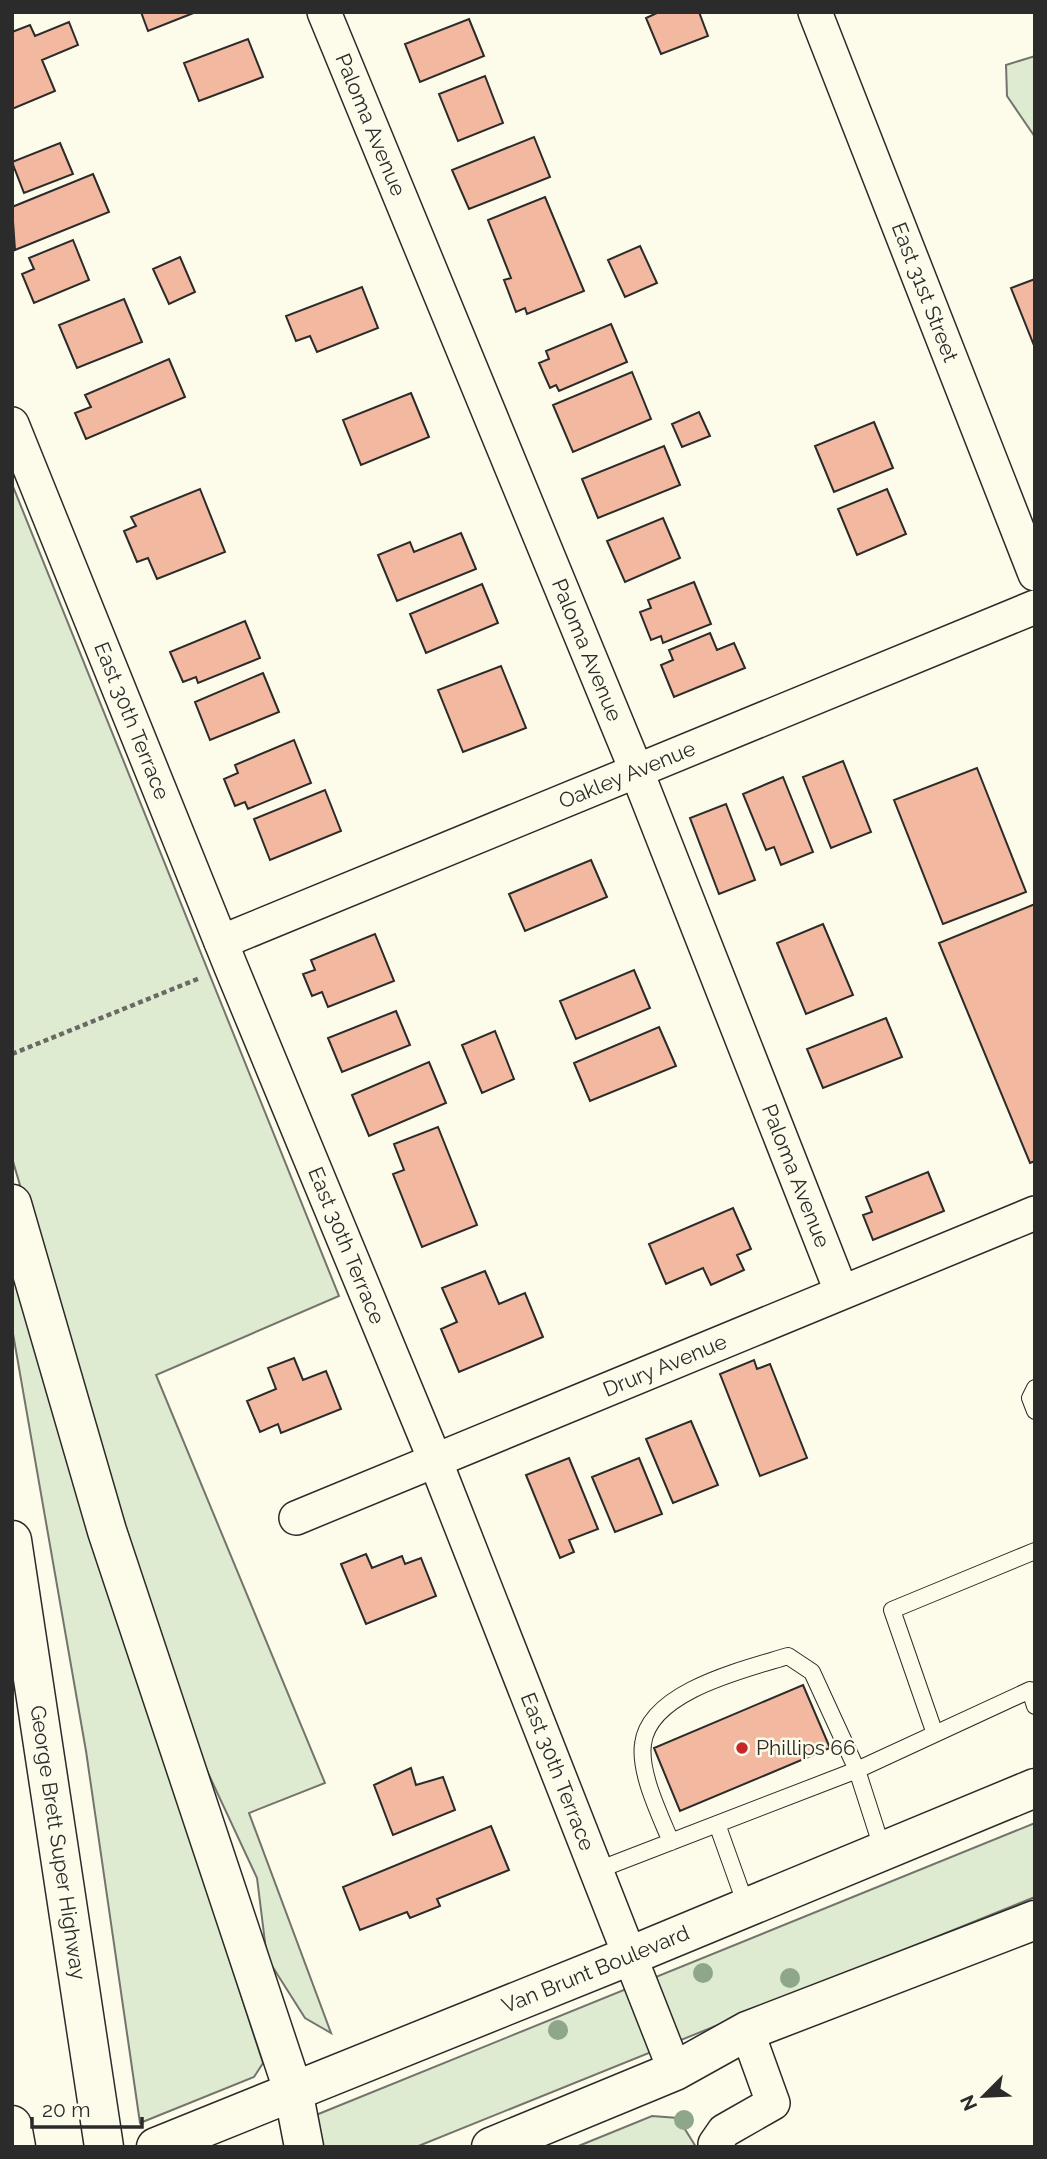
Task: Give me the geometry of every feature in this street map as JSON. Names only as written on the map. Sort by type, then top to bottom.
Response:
[{"type":"main road","points":[[12,1204],[107,1531],[293,2090],[304,2147]]},
{"type":"main road","name":"George Brett Super Highway","points":[[12,1540],[50,1773],[82,2011],[104,2147]]},
{"type":"main road","name":"Van Brunt Boulevard","points":[[156,2147],[883,1851],[1024,1802]]},
{"type":"main road","points":[[491,2147],[675,2071],[747,2031],[1035,1920]]},
{"type":"main road","points":[[12,2125],[16,2147]]},
{"type":"street","name":"Paloma Avenue","points":[[324,12],[636,772],[841,1291]]},
{"type":"street","name":"East 31st Street","points":[[815,12],[1035,574]]},
{"type":"street","name":"East 30th Terrace","points":[[12,424],[221,942],[435,1460],[632,1955],[675,2071]]},
{"type":"street","name":"Oakley Avenue","points":[[221,942],[1035,607]]},
{"type":"street","name":"Drury Avenue","points":[[296,1518],[1035,1213]]},
{"type":"street","points":[[715,2144],[724,2131],[773,2103],[747,2031]]},
{"type":"lane","points":[[1035,1388],[1030,1398],[1035,1411]]},
{"type":"lane","points":[[935,1734],[892,1610],[1035,1551]]},
{"type":"lane","points":[[671,1842],[649,1786],[643,1744],[656,1713],[710,1681],[788,1656],[811,1672],[857,1770],[883,1851]]},
{"type":"lane","points":[[598,1870],[857,1770],[935,1734],[1033,1694]]},
{"type":"lane","points":[[717,1824],[747,1908]]},
{"type":"path","points":[[12,1054],[162,993]]},
{"type":"green space","points":[[1035,56],[1035,137],[1007,96],[1006,65]]},
{"type":"green space","points":[[12,484],[339,1296],[156,1375],[325,1783],[249,1813],[331,2033],[305,2018],[267,1958],[257,1878],[202,1760],[76,1375],[12,1158]]},
{"type":"green space","points":[[12,1264],[145,1699],[263,2063],[254,2077],[140,2123],[86,1751],[12,1328]]},
{"type":"green space","points":[[1035,1823],[1035,1897],[416,2147],[320,2147],[316,2115]]},
{"type":"green space","points":[[652,2116],[678,2118],[696,2147],[576,2147]]},
{"type":"building","points":[[141,12],[196,12],[148,31]]},
{"type":"building","points":[[659,12],[699,12],[708,36],[661,54],[646,18]]},
{"type":"building","points":[[469,19],[484,56],[420,82],[405,44]]},
{"type":"building","points":[[69,22],[78,45],[42,60],[55,91],[12,109],[12,32],[30,25],[35,36]]},
{"type":"building","points":[[248,39],[263,77],[199,101],[184,63]]},
{"type":"building","points":[[485,76],[503,123],[458,141],[439,94]]},
{"type":"building","points":[[534,137],[550,177],[469,209],[452,170]]},
{"type":"building","points":[[60,143],[73,174],[24,193],[12,162]]},
{"type":"building","points":[[93,174],[109,212],[15,250],[12,207]]},
{"type":"building","points":[[545,197],[584,291],[527,314],[525,308],[516,312],[504,280],[511,278],[488,220]]},
{"type":"building","points":[[73,240],[89,280],[34,303],[22,274],[34,269],[29,258]]},
{"type":"building","points":[[640,246],[657,283],[625,297],[608,260]]},
{"type":"building","points":[[180,257],[195,292],[169,304],[153,269]]},
{"type":"building","points":[[1035,279],[1035,348],[1011,288]]},
{"type":"building","points":[[362,287],[378,328],[317,352],[310,336],[296,341],[286,316]]},
{"type":"building","points":[[124,299],[142,342],[77,368],[59,325]]},
{"type":"building","points":[[611,324],[627,362],[559,391],[556,385],[550,388],[539,363],[549,359],[546,351]]},
{"type":"building","points":[[169,359],[185,397],[86,439],[75,413],[91,407],[85,395]]},
{"type":"building","points":[[632,372],[651,419],[573,452],[553,405]]},
{"type":"building","points":[[411,393],[429,437],[361,465],[343,420]]},
{"type":"building","points":[[699,412],[710,436],[682,447],[672,424]]},
{"type":"building","points":[[874,422],[893,468],[834,492],[815,446]]},
{"type":"building","points":[[664,446],[680,485],[598,518],[582,479]]},
{"type":"building","points":[[200,489],[225,552],[157,579],[148,558],[137,562],[124,531],[136,526],[131,517]]},
{"type":"building","points":[[887,489],[906,534],[857,555],[838,509]]},
{"type":"building","points":[[663,518],[680,558],[625,582],[607,541]]},
{"type":"building","points":[[461,533],[476,569],[397,601],[378,555],[410,542],[414,552]]},
{"type":"building","points":[[694,582],[711,624],[663,643],[661,636],[651,640],[640,612],[651,608],[648,600]]},
{"type":"building","points":[[482,584],[498,623],[426,653],[410,614]]},
{"type":"building","points":[[245,621],[260,658],[198,683],[196,677],[183,682],[170,652]]},
{"type":"building","points":[[710,633],[717,650],[734,643],[745,668],[674,697],[661,665],[673,660],[669,650]]},
{"type":"building","points":[[501,666],[526,728],[463,752],[438,690]]},
{"type":"building","points":[[263,673],[279,712],[210,740],[195,702]]},
{"type":"building","points":[[294,740],[311,783],[248,809],[245,802],[235,806],[224,779],[238,773],[235,765]]},
{"type":"building","points":[[843,761],[871,832],[831,848],[803,777]]},
{"type":"building","points":[[977,768],[1026,892],[943,924],[894,800]]},
{"type":"building","points":[[783,777],[813,852],[781,865],[774,847],[766,850],[743,794]]},
{"type":"building","points":[[325,790],[341,831],[270,860],[254,819]]},
{"type":"building","points":[[726,804],[755,880],[719,894],[690,818]]},
{"type":"building","points":[[591,860],[607,897],[525,931],[509,894]]},
{"type":"building","points":[[1035,904],[1035,1161],[1030,1163],[939,943]]},
{"type":"building","points":[[823,924],[853,995],[806,1014],[777,943]]},
{"type":"building","points":[[375,934],[394,981],[328,1007],[322,992],[312,996],[303,974],[315,970],[311,960]]},
{"type":"building","points":[[634,970],[650,1008],[576,1039],[560,1001]]},
{"type":"building","points":[[396,1011],[410,1045],[342,1072],[328,1038]]},
{"type":"building","points":[[886,1018],[902,1057],[823,1088],[807,1049]]},
{"type":"building","points":[[659,1027],[676,1066],[590,1101],[574,1063]]},
{"type":"building","points":[[495,1031],[514,1079],[482,1093],[462,1045]]},
{"type":"building","points":[[429,1062],[446,1103],[369,1136],[352,1095]]},
{"type":"building","points":[[438,1127],[477,1225],[422,1247],[393,1174],[404,1170],[394,1144]]},
{"type":"building","points":[[928,1172],[944,1211],[873,1240],[863,1215],[872,1212],[866,1197]]},
{"type":"building","points":[[733,1208],[751,1249],[737,1255],[744,1270],[711,1285],[703,1268],[666,1284],[649,1244]]},
{"type":"building","points":[[485,1271],[499,1304],[525,1293],[543,1337],[459,1372],[441,1329],[457,1322],[442,1288]]},
{"type":"building","points":[[294,1358],[303,1380],[326,1371],[341,1409],[281,1433],[278,1424],[260,1432],[247,1401],[276,1389],[268,1368]]},
{"type":"building","points":[[754,1360],[757,1369],[770,1364],[807,1458],[760,1476],[720,1374]]},
{"type":"building","points":[[691,1421],[718,1485],[673,1503],[646,1439]]},
{"type":"building","points":[[569,1458],[598,1529],[569,1540],[574,1552],[560,1558],[526,1475]]},
{"type":"building","points":[[639,1458],[662,1514],[615,1532],[592,1477]]},
{"type":"building","points":[[366,1554],[372,1568],[402,1556],[405,1564],[421,1558],[436,1596],[366,1624],[341,1564]]},
{"type":"building","name":"Phillips 66","points":[[803,1685],[830,1748],[680,1811],[654,1748]]},
{"type":"building","points":[[411,1768],[416,1785],[443,1777],[455,1810],[393,1835],[374,1785]]},
{"type":"building","points":[[491,1826],[509,1870],[437,1899],[440,1906],[410,1918],[407,1912],[360,1930],[343,1887]]},
{"type":"place","name":"Phillips 66","points":[[742,1748]]}]
